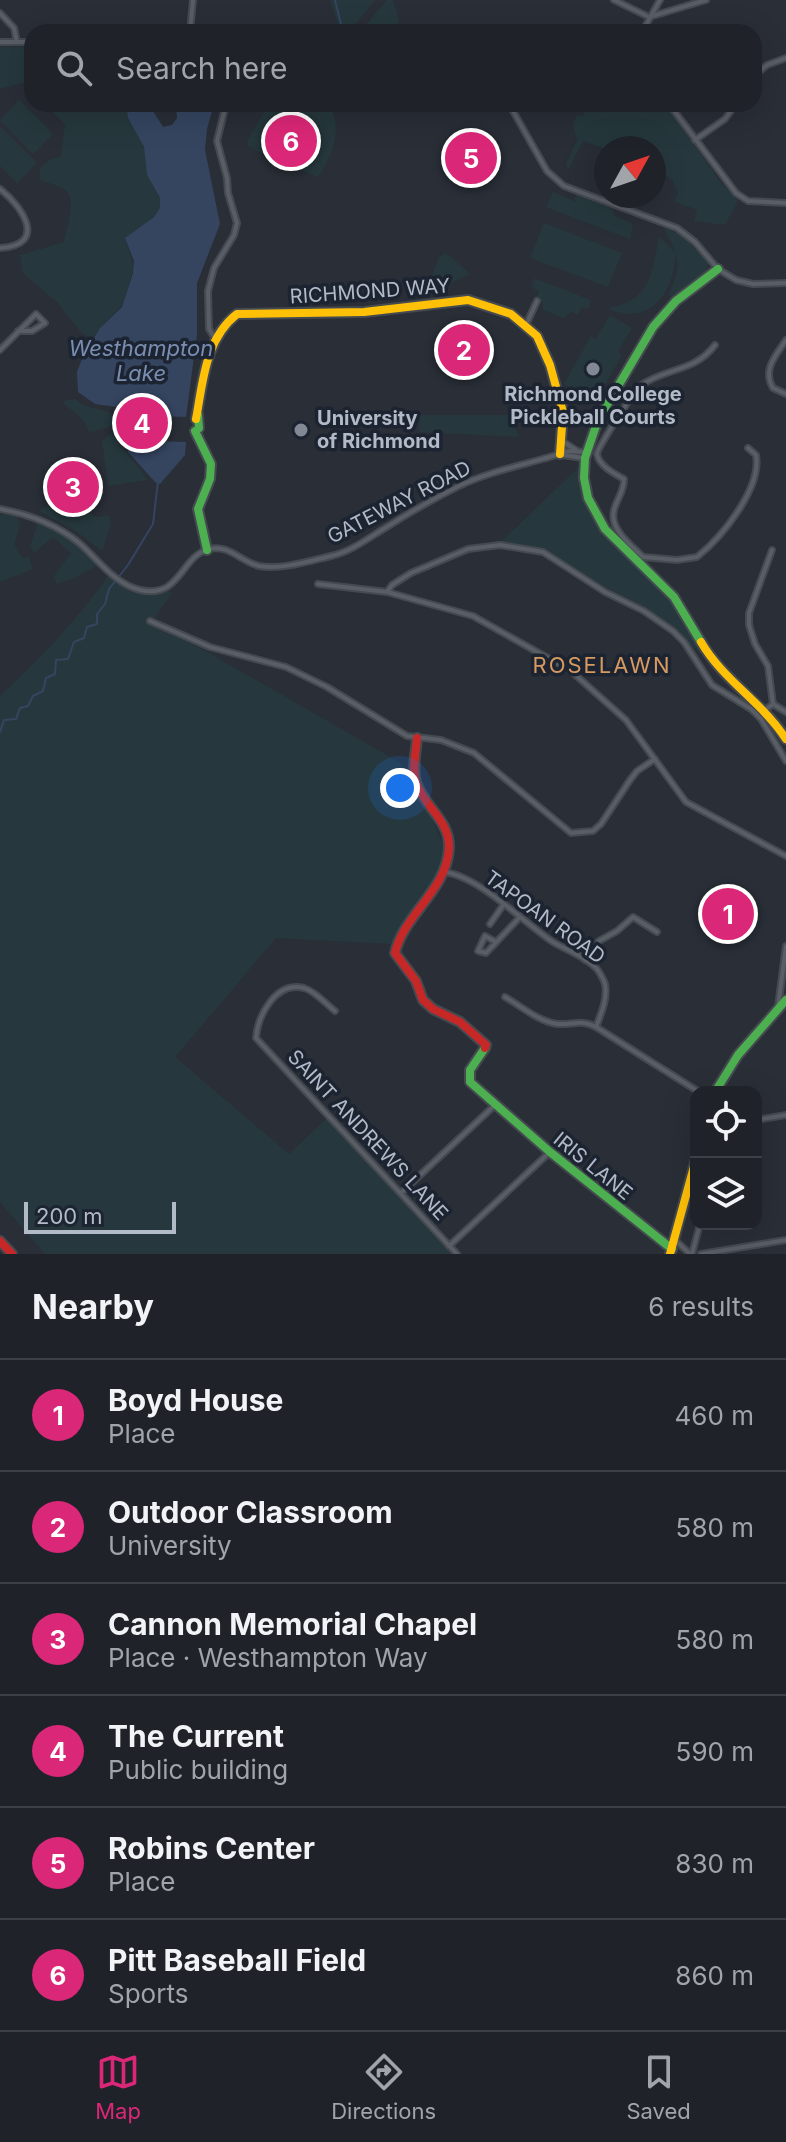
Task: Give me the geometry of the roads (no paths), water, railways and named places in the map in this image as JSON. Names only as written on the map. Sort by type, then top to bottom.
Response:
[{"type":"street","points":[[191,24],[193,0]]},
{"type":"street","points":[[614,0],[649,17],[706,0]]},
{"type":"street","points":[[646,24],[660,0]]},
{"type":"street","points":[[0,13],[14,28],[17,42]]},
{"type":"street","points":[[0,42],[24,42]]},
{"type":"street","points":[[762,69],[786,58]]},
{"type":"street","points":[[216,340],[209,329],[208,291],[214,268],[234,235],[237,223],[217,141],[224,112]]},
{"type":"street","points":[[513,112],[543,165],[557,182],[571,190],[677,228],[695,242],[718,269],[748,283],[786,283]]},
{"type":"street","points":[[675,112],[729,186],[742,198],[786,203]]},
{"type":"street","points":[[695,140],[730,112]]},
{"type":"street","points":[[0,189],[20,209],[28,229],[18,245],[0,248]]},
{"type":"street","points":[[718,269],[677,298],[660,317],[597,420],[583,453],[587,491],[597,518],[638,557],[685,560],[697,557],[745,501],[758,468],[756,455],[748,448]]},
{"type":"street","name":"RICHMOND WAY","points":[[207,550],[198,509],[210,479],[211,464],[199,443],[198,424],[205,361],[230,318],[241,313],[364,312],[468,300],[511,314],[526,325]]},
{"type":"street","points":[[537,301],[526,325],[537,336],[550,365],[563,412],[560,454]]},
{"type":"street","points":[[0,350],[18,331],[36,314],[45,323],[32,331],[18,331]]},
{"type":"street","points":[[786,340],[768,374],[773,388],[786,394]]},
{"type":"street","points":[[715,345],[692,366],[659,376],[636,389],[598,447],[597,454],[602,463],[624,479],[622,494],[614,512],[614,522],[622,536],[680,604],[717,667],[754,706],[786,761]]},
{"type":"street","points":[[562,441],[583,453]]},
{"type":"street","name":"GATEWAY ROAD","points":[[207,550],[224,549],[253,564],[268,567],[336,555],[473,479],[560,454],[583,453]]},
{"type":"street","points":[[0,509],[24,514],[57,528],[78,542],[121,581],[139,590],[163,589],[175,581],[196,556],[207,550]]},
{"type":"street","points":[[387,592],[411,573],[468,549],[500,545],[543,552],[605,592],[660,621],[684,642],[712,685],[754,706],[786,712]]},
{"type":"street","points":[[772,550],[749,613],[749,625],[755,644],[768,666],[769,707],[786,739]]},
{"type":"street","points":[[318,584],[387,592],[473,616],[571,671],[626,720],[686,802],[786,856]]},
{"type":"street","points":[[150,621],[210,647],[286,667],[327,687],[392,728],[417,738],[441,740],[474,753],[571,833],[593,831],[601,824],[637,771],[655,759]]},
{"type":"street","points":[[417,738],[416,781],[450,837],[448,860],[442,872]]},
{"type":"street","name":"TAPOAN ROAD","points":[[442,872],[457,875],[504,904],[555,943],[596,968],[605,983],[605,997],[596,1027]]},
{"type":"street","name":"IRIS LANE","points":[[442,872],[397,938],[395,953],[416,981],[423,1000],[433,1009],[460,1022],[486,1045],[484,1054],[471,1065],[468,1074],[470,1082],[550,1152],[673,1248]]},
{"type":"street","points":[[490,924],[504,904]]},
{"type":"street","points":[[496,942],[485,936],[478,951],[486,953],[520,917]]},
{"type":"street","points":[[585,960],[599,941],[633,917],[657,932]]},
{"type":"street","points":[[778,1009],[786,946]]},
{"type":"street","name":"SAINT ANDREWS LANE","points":[[335,1011],[309,990],[292,988],[270,1000],[258,1021],[256,1038],[457,1254]]},
{"type":"street","points":[[505,997],[542,1019],[557,1024],[588,1022],[690,1086]]},
{"type":"street","points":[[719,1086],[738,1055],[786,1000]]},
{"type":"street","points":[[402,1192],[495,1105]]},
{"type":"street","points":[[762,1119],[786,1115]]},
{"type":"street","points":[[449,1246],[550,1152]]},
{"type":"street","points":[[690,1182],[673,1248],[691,1254],[698,1230]]},
{"type":"street","points":[[701,1254],[786,1240]]},
{"type":"street","points":[[0,1241],[12,1254]]},
{"type":"water","name":"Westhampton Lake","points":[[127,112],[154,112],[163,127],[172,125],[177,112],[212,112],[205,150],[220,224],[197,283],[197,334],[186,417],[122,415],[116,407],[95,404],[78,392],[77,372],[83,356],[100,328],[122,307],[133,273],[134,261],[125,238],[154,217],[160,208],[160,198],[147,175],[144,147]]},
{"type":"water","points":[[125,440],[186,442],[185,455],[160,484],[128,452]]},
{"type":"waterway","points":[[335,0],[341,24]]},
{"type":"waterway","points":[[0,732],[4,720],[16,719],[20,708],[28,706],[33,696],[43,691],[46,678],[55,674],[56,660],[68,659],[74,642],[84,638],[87,627],[97,624],[97,614],[105,604],[109,589],[153,524],[158,481]]},
{"type":"place","name":"Pitt Baseball Field","points":[[291,141]]},
{"type":"place","name":"Robins Center","points":[[471,158]]},
{"type":"place","name":"Outdoor Classroom","points":[[464,350]]},
{"type":"place","name":"Richmond College Pickleball Courts","points":[[593,369]]},
{"type":"place","name":"The Current","points":[[142,423]]},
{"type":"place","name":"University of Richmond","points":[[301,430]]},
{"type":"place","name":"Cannon Memorial Chapel","points":[[73,487]]},
{"type":"place","name":"Boyd House","points":[[728,914]]},
{"type":"district","name":"ROSELAWN","points":[[602,665]]}]
